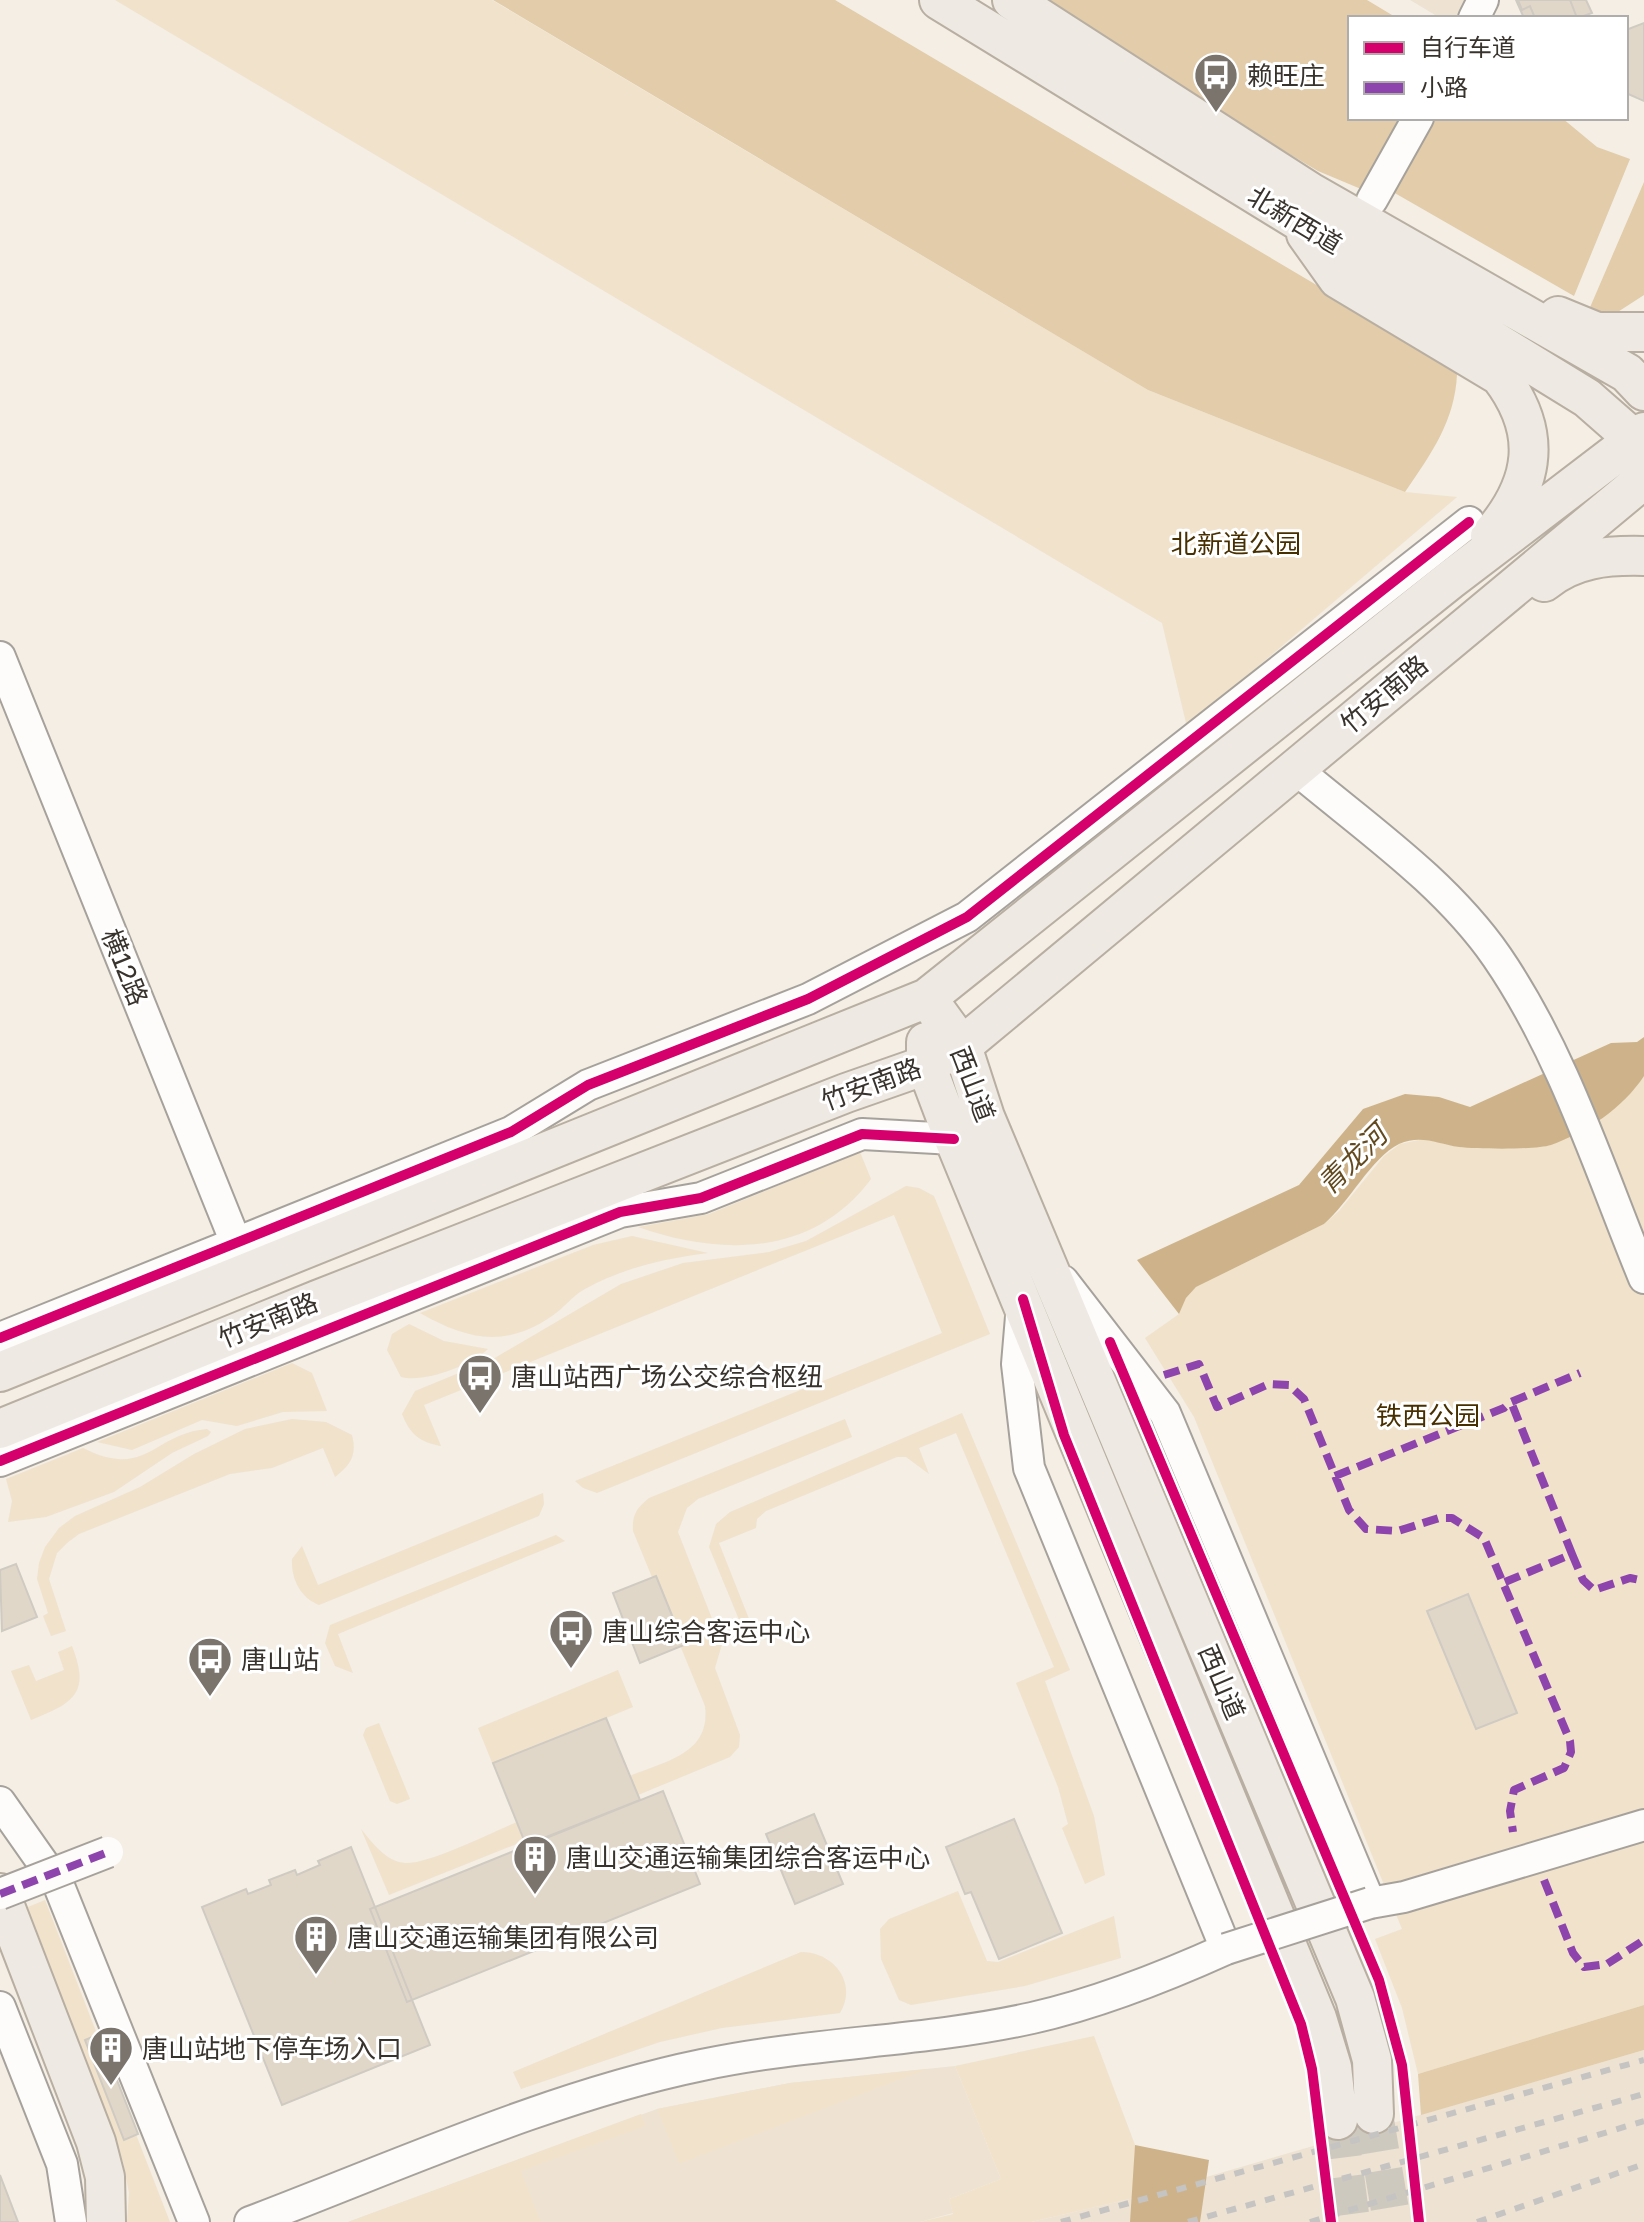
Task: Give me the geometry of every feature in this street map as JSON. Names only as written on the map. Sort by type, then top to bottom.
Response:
[{"type":"main road","name":"北新西道","points":[[939,0],[1304,207],[1627,373],[1644,391]]},
{"type":"main road","name":"北新西道","points":[[1012,0],[1304,207],[1587,398],[1640,440]]},
{"type":"main road","points":[[1450,580],[1500,524],[1522,487],[1530,439],[1524,414],[1500,376],[1338,279],[1304,207],[1372,200],[1570,324],[1597,332],[1644,332]]},
{"type":"main road","name":"竹安南路","points":[[0,1372],[927,998],[1450,580],[1640,440]]},
{"type":"main road","name":"竹安南路","points":[[0,1429],[363,1282],[846,1093],[926,1065],[962,1046],[1644,479]]},
{"type":"main road","points":[[1372,703],[1453,656],[1563,567],[1598,558],[1644,556]]},
{"type":"main road","name":"西山道","points":[[927,998],[962,1046],[985,1117],[1040,1251],[1355,1998],[1372,2060],[1356,2117],[1332,2067],[1317,2018],[1023,1299],[954,1139],[926,1065],[927,998]]},
{"type":"main road","points":[[342,1234],[363,1282]]},
{"type":"main road","points":[[267,1265],[287,1312]]},
{"type":"main road","points":[[0,1894],[96,2142],[105,2177],[106,2222]]},
{"type":"street","points":[[1372,200],[1417,120]]},
{"type":"street","points":[[0,1338],[511,1132],[588,1085],[808,999],[967,917],[1469,522]]},
{"type":"street","name":"横12路","points":[[0,657],[236,1243]]},
{"type":"street","points":[[1297,770],[1433,884],[1496,956],[1548,1049],[1644,1278]]},
{"type":"street","points":[[0,1461],[620,1212],[701,1198],[862,1134],[954,1139]]},
{"type":"street","points":[[236,1243],[267,1265]]},
{"type":"street","points":[[1040,1251],[1165,1413],[1370,1903]]},
{"type":"street","points":[[1023,1299],[1017,1364],[1029,1468],[1226,1949]]},
{"type":"street","points":[[0,1802],[59,1886],[194,2222]]},
{"type":"street","points":[[250,2222],[501,2127],[631,2083],[713,2063],[1030,2019],[1111,1995],[1226,1949],[1370,1903],[1404,1897],[1644,1825]]},
{"type":"street","points":[[0,1894],[108,1852]]},
{"type":"street","points":[[0,2007],[62,2164],[71,2222]]},
{"type":"shaded area","points":[[493,0],[835,0],[1440,358],[1457,374],[1447,422],[1405,492],[1148,390]]},
{"type":"shaded area","points":[[1031,0],[1367,0],[1394,16],[1348,16],[1348,120],[1406,120],[1368,186],[1361,189],[1318,171]]},
{"type":"shaded area","points":[[1410,0],[1476,0],[1461,16],[1437,16]]},
{"type":"shaded area","points":[[1434,120],[1564,120],[1597,147],[1630,159],[1574,296],[1393,192]]},
{"type":"shaded area","points":[[1644,182],[1644,295],[1596,326],[1585,319]]},
{"type":"shaded area","points":[[1644,2005],[1644,2050],[1421,2115],[1418,2074]]},
{"type":"shaded area","points":[[1644,2050],[1644,2222],[1031,2222],[1134,2198]]},
{"type":"shaded area","points":[[955,2066],[1001,2179],[949,2199],[953,2213],[920,2222],[348,2222],[657,2109],[790,2083]]},
{"type":"green space","name":"北新道公园","points":[[115,0],[492,0],[1148,390],[1405,492],[1457,497],[1187,727],[1162,623]]},
{"type":"green space","name":"铁西公园","points":[[1644,1073],[1644,2005],[1418,2074],[1402,2008],[1375,1939],[1402,1929],[1194,1417],[1145,1338],[1179,1314],[1186,1298],[1196,1287],[1324,1224],[1339,1211],[1384,1156],[1400,1144],[1424,1139],[1459,1147]]},
{"type":"green space","points":[[860,1152],[871,1179],[848,1205],[822,1223],[794,1236],[764,1243],[733,1245],[701,1243],[638,1227],[709,1214]]},
{"type":"green space","points":[[906,1186],[919,1188],[934,1196],[990,1334],[597,1493],[575,1481],[942,1333],[894,1215],[424,1405],[441,1446],[421,1439],[405,1421],[402,1414],[415,1391],[493,1359],[621,1284],[683,1263],[769,1252],[806,1241]]},
{"type":"green space","points":[[632,1236],[708,1253],[660,1261],[615,1275],[585,1289],[552,1316],[518,1333],[485,1337],[469,1334],[420,1313],[593,1245]]},
{"type":"green space","points":[[409,1324],[444,1341],[488,1349],[446,1372],[422,1378],[401,1377],[387,1350],[392,1334]]},
{"type":"green space","points":[[292,1363],[312,1373],[327,1411],[283,1412],[237,1426],[202,1420],[132,1450],[97,1442]]},
{"type":"green space","points":[[962,1413],[1070,1670],[1045,1681],[1094,1816],[1105,1875],[1085,1884],[1062,1828],[1068,1824],[1058,1787],[1016,1683],[1054,1667],[956,1433],[919,1448],[929,1474],[906,1457],[897,1457],[766,1511],[757,1519],[756,1528],[719,1543],[755,1634],[740,1622],[709,1547],[716,1524],[730,1512]]},
{"type":"green space","points":[[292,1419],[326,1422],[352,1435],[353,1454],[345,1468],[335,1477],[323,1448],[272,1468],[230,1474],[79,1534],[57,1553],[49,1579],[66,1631],[51,1636],[43,1616],[48,1613],[37,1579],[45,1547],[59,1528],[75,1516],[140,1487],[194,1454],[245,1429]]},
{"type":"green space","points":[[845,1419],[852,1437],[698,1499],[687,1508],[678,1532],[722,1644],[715,1668],[740,1735],[739,1747],[730,1757],[638,1795],[630,1776],[671,1760],[693,1745],[701,1735],[705,1722],[705,1706],[633,1531],[636,1512],[649,1498]]},
{"type":"green space","points":[[207,1429],[211,1432],[208,1436],[172,1453],[114,1492],[46,1517],[8,1522],[12,1501],[6,1479],[83,1448],[104,1457],[136,1457],[173,1439]]},
{"type":"green space","points":[[543,1493],[544,1504],[539,1516],[319,1605],[307,1598],[295,1580],[292,1559],[302,1546],[318,1585]]},
{"type":"green space","points":[[556,1535],[565,1541],[338,1634],[353,1673],[335,1666],[325,1643],[330,1625]]},
{"type":"green space","points":[[72,1646],[80,1675],[74,1695],[58,1708],[31,1720],[11,1671],[29,1665],[36,1681],[64,1670],[58,1652]]},
{"type":"green space","points":[[618,1670],[633,1707],[493,1765],[478,1728]]},
{"type":"green space","points":[[379,1723],[410,1799],[397,1804],[390,1801],[363,1735],[366,1728]]},
{"type":"green space","points":[[517,1822],[524,1841],[389,1895],[361,1829],[386,1855],[405,1863],[444,1854]]},
{"type":"green space","points":[[958,1891],[987,1961],[998,1962],[1114,1916],[1121,1958],[1025,1986],[911,2005],[899,2000],[881,1959],[880,1929],[889,1919]]},
{"type":"green space","points":[[45,1900],[170,2222],[127,2222],[129,2193],[123,2162],[28,1907]]},
{"type":"green space","points":[[801,1952],[824,1957],[840,1971],[846,1991],[840,2013],[722,2028],[660,2042],[521,2089],[513,2072]]},
{"type":"green space","points":[[1094,2036],[1135,2145],[1134,2198],[1031,2222],[920,2222],[953,2214],[949,2199],[1001,2179],[955,2066]]},
{"type":"green space","points":[[928,2069],[679,2164],[657,2109],[790,2083]]},
{"type":"green space","points":[[641,2114],[646,2126],[521,2171],[541,2222],[348,2222]]},
{"type":"water","name":"青龙河","points":[[1644,1037],[1644,1076],[1626,1098],[1591,1126],[1551,1145],[1533,1148],[1468,1148],[1422,1140],[1399,1144],[1379,1159],[1324,1224],[1196,1287],[1186,1298],[1179,1314],[1137,1260],[1299,1185],[1363,1109],[1405,1094],[1439,1097],[1470,1107],[1611,1043],[1637,1042]]},
{"type":"water","points":[[1135,2145],[1209,2160],[1200,2222],[1130,2222]]},
{"type":"building","points":[[1516,0],[1570,0],[1576,16],[1523,16]]},
{"type":"building","points":[[1518,0],[1586,0],[1592,13],[1584,16],[1534,16],[1530,6],[1522,10]]},
{"type":"building","points":[[1644,23],[1644,101],[1628,94],[1628,29]]},
{"type":"building","points":[[16,1564],[37,1617],[2,1631],[0,1570]]},
{"type":"building","points":[[656,1576],[684,1645],[640,1663],[613,1593]]},
{"type":"building","points":[[1468,1594],[1517,1713],[1476,1729],[1427,1611]]},
{"type":"building","points":[[606,1718],[640,1800],[526,1845],[493,1763]]},
{"type":"building","name":"唐山交通运输集团综合客运中心","points":[[663,1791],[700,1884],[407,2002],[370,1909]]},
{"type":"building","points":[[814,1814],[843,1884],[795,1904],[766,1834]]},
{"type":"building","points":[[1014,1819],[1062,1933],[999,1959],[971,1892],[965,1894],[946,1847]]},
{"type":"building","name":"唐山交通运输集团有限公司","points":[[351,1847],[430,2045],[282,2105],[202,1907],[246,1889],[248,1894],[271,1885],[269,1880],[295,1870],[297,1875],[320,1865],[318,1861]]},
{"type":"building","name":"唐山站地下停车场入口","points":[[99,2034],[138,2134],[124,2140],[85,2040]]},
{"type":"building","points":[[0,2175],[18,2222],[0,2222]]},
{"type":"tunnel","points":[[1374,2114],[1392,2222]]},
{"type":"tunnel","points":[[1338,2120],[1351,2222]]},
{"type":"railway","points":[[1061,2222],[1644,2060]]},
{"type":"railway","points":[[1188,2222],[1644,2094]]},
{"type":"railway","points":[[1310,2222],[1644,2121]]},
{"type":"railway","points":[[1477,2222],[1644,2164]]},
{"type":"marked path","points":[[1164,1375],[1199,1364],[1217,1407],[1269,1384],[1289,1385],[1304,1399],[1349,1510],[1366,1529],[1398,1531],[1439,1518],[1452,1518],[1484,1538],[1570,1741],[1571,1752],[1564,1768],[1514,1790],[1510,1811],[1513,1832]]},
{"type":"marked path","points":[[1335,1476],[1504,1408],[1511,1402],[1580,1373]]},
{"type":"marked path","points":[[1505,1582],[1572,1554],[1511,1402]]},
{"type":"marked path","points":[[1572,1554],[1583,1580],[1594,1590],[1630,1578],[1644,1581]]},
{"type":"marked path","points":[[0,1894],[108,1852]]},
{"type":"marked path","points":[[1544,1880],[1573,1953],[1584,1967],[1607,1964],[1644,1940]]},
{"type":"cycle path","points":[[0,1338],[511,1132],[588,1085],[808,999],[967,917],[1469,522]]},
{"type":"cycle path","points":[[0,1461],[620,1212],[701,1198],[862,1134],[954,1139]]},
{"type":"cycle path","points":[[1023,1299],[1064,1435],[1301,2024],[1312,2069],[1331,2222]]},
{"type":"cycle path","points":[[1110,1342],[1379,1980],[1402,2065],[1419,2222]]},
{"type":"place","name":"赖旺庄","points":[[1216,114]]},
{"type":"place","name":"唐山站西广场公交综合枢纽","points":[[480,1415]]},
{"type":"place","name":"唐山综合客运中心","points":[[571,1670]]},
{"type":"place","name":"唐山站","points":[[210,1698]]},
{"type":"place","name":"唐山交通运输集团综合客运中心","points":[[535,1896]]},
{"type":"place","name":"唐山交通运输集团有限公司","points":[[316,1976]]},
{"type":"place","name":"唐山站地下停车场入口","points":[[111,2087]]}]
